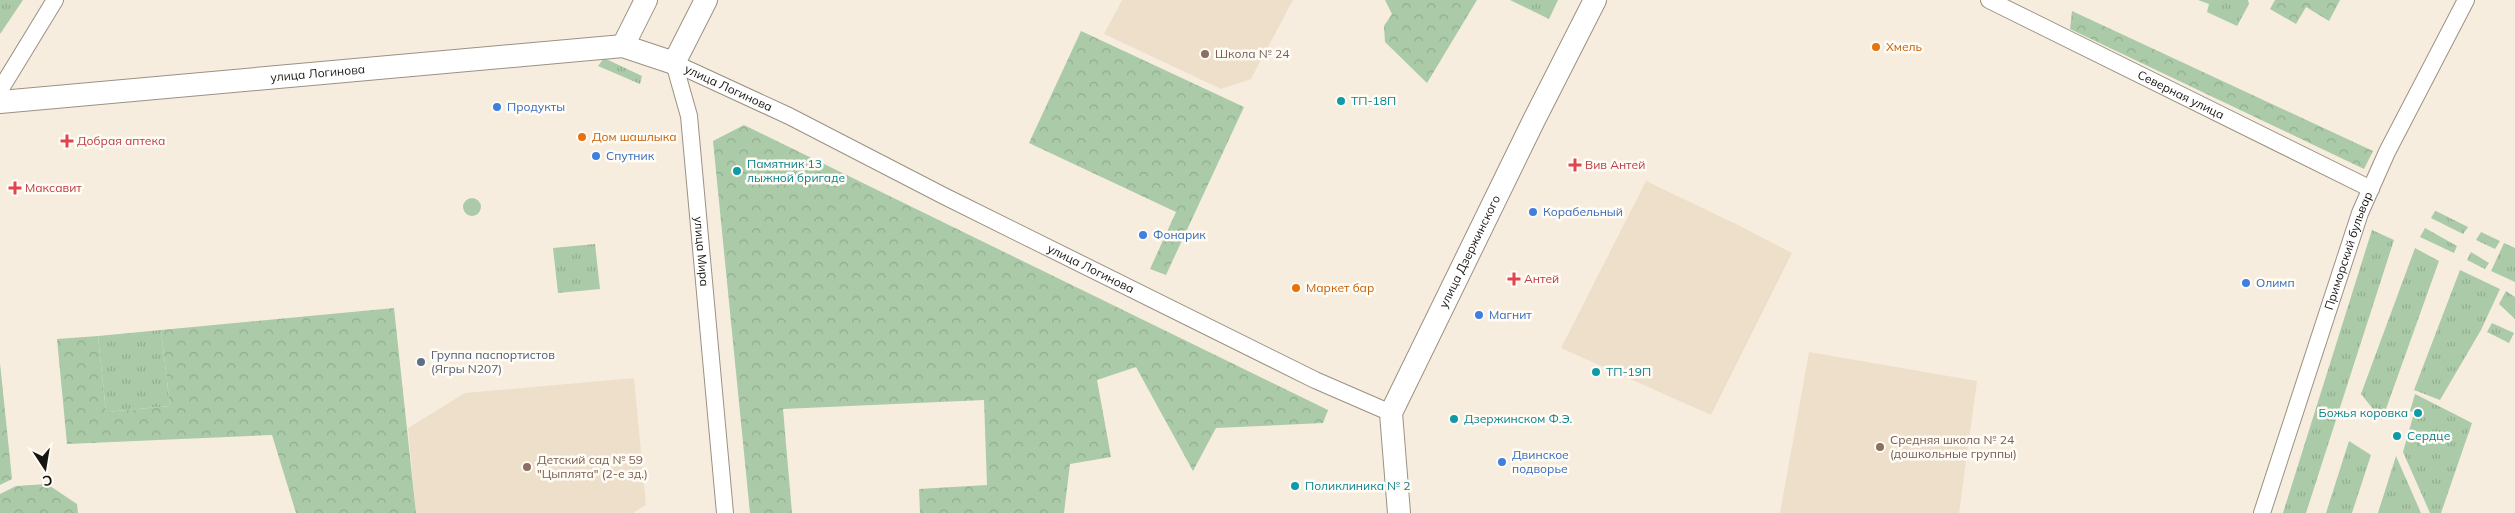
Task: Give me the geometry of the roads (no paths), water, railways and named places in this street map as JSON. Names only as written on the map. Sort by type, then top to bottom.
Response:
[{"type":"main road","points":[[623,46],[646,0]]},
{"type":"main road","points":[[674,63],[706,0]]},
{"type":"main road","name":"улица Дзержинского","points":[[1391,413],[1534,120],[1595,0]]},
{"type":"main road","name":"улица Логинова","points":[[0,102],[623,46],[674,63]]},
{"type":"main road","points":[[1391,413],[1399,513]]},
{"type":"street","points":[[0,90],[55,0]]},
{"type":"street","name":"Северная улица","points":[[1989,0],[2371,189]]},
{"type":"street","name":"Приморский бульвар","points":[[2262,513],[2360,213],[2387,152],[2466,0]]},
{"type":"street","name":"улица Логинова","points":[[674,63],[789,116],[953,201],[1315,380],[1391,413]]},
{"type":"street","name":"улица Мира","points":[[674,63],[688,116],[725,513]]},
{"type":"place","name":"Хмель","points":[[1876,47]]},
{"type":"place","name":"Школа № 24","points":[[1205,54]]},
{"type":"place","name":"ТП-18П","points":[[1341,101]]},
{"type":"place","name":"Продукты","points":[[497,107]]},
{"type":"place","name":"Дом шашлыка","points":[[582,137]]},
{"type":"place","name":"Добрая аптека","points":[[67,141]]},
{"type":"place","name":"Спутник","points":[[596,156]]},
{"type":"place","name":"Вив Антей","points":[[1575,165]]},
{"type":"place","name":"Памятник 13 лыжной бригаде","points":[[737,171]]},
{"type":"place","name":"Максавит","points":[[15,188]]},
{"type":"place","name":"Корабельный","points":[[1533,212]]},
{"type":"place","name":"Фонарик","points":[[1143,235]]},
{"type":"place","name":"Антей","points":[[1514,279]]},
{"type":"place","name":"Олимп","points":[[2246,283]]},
{"type":"place","name":"Маркет бар","points":[[1296,288]]},
{"type":"place","name":"Магнит","points":[[1479,315]]},
{"type":"place","name":"Группа паспортистов (Ягры N207)","points":[[421,362]]},
{"type":"place","name":"ТП-19П","points":[[1596,372]]},
{"type":"place","name":"Божья коровка","points":[[2418,413]]},
{"type":"place","name":"Дзержинском Ф.Э.","points":[[1454,419]]},
{"type":"place","name":"Сердце","points":[[2397,436]]},
{"type":"place","name":"Средняя школа № 24 (дошкольные группы)","points":[[1880,447]]},
{"type":"place","name":"Двинское подворье","points":[[1502,462]]},
{"type":"place","name":"Детский сад № 59 \"Цыплята\" (2-е зд.)","points":[[527,467]]},
{"type":"place","name":"Поликлиника № 2","points":[[1295,486]]}]
